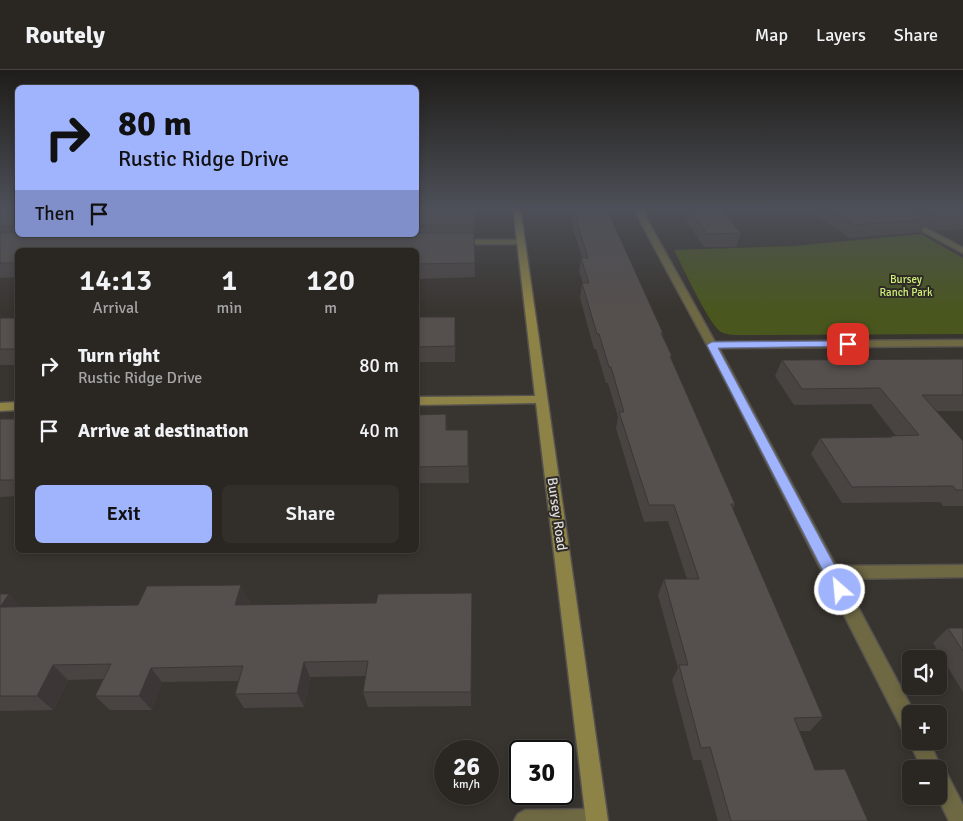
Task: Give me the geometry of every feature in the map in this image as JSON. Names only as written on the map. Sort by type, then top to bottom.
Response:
[{"type":"street","name":"Bursey Road","points":[[521,242],[597,820]]},
{"type":"street","points":[[656,242],[712,345],[902,709]]},
{"type":"street","points":[[947,242],[963,251]]},
{"type":"street","points":[[712,345],[963,343]]},
{"type":"street","points":[[419,401],[542,399]]},
{"type":"street","points":[[0,407],[15,406]]},
{"type":"street","points":[[832,573],[963,570]]},
{"type":"street","points":[[947,796],[960,821]]},
{"type":"street","points":[[525,821],[597,820]]},
{"type":"green space","name":"Bursey Ranch Park","points":[[836,242],[935,242],[963,258],[963,334],[731,335],[724,333],[716,327],[710,318],[674,250],[794,246]]},
{"type":"building","points":[[0,242],[474,242],[475,263],[419,264],[419,248],[15,248],[15,263],[0,263]]},
{"type":"building","points":[[583,242],[622,242],[663,333],[661,333],[672,356],[670,356],[735,504],[731,504],[823,717],[794,718],[815,770],[845,769],[868,821],[731,821],[710,747],[701,748],[679,665],[688,665],[664,579],[699,579],[674,505],[649,505],[619,412],[624,412],[611,367],[609,367],[599,334],[597,334],[582,283],[589,283],[581,258],[588,258]]},
{"type":"building","points":[[419,317],[455,317],[455,346],[419,347]]},
{"type":"building","points":[[0,318],[15,318],[15,349],[0,349]]},
{"type":"building","points":[[963,359],[963,395],[922,395],[963,441],[963,490],[956,490],[953,486],[852,487],[820,438],[919,435],[880,388],[802,389],[782,360]]},
{"type":"building","points":[[446,414],[446,430],[468,430],[468,466],[419,467],[419,415]]},
{"type":"building","points":[[0,419],[15,419],[15,480],[0,480]]},
{"type":"building","points":[[241,585],[235,605],[376,603],[378,594],[472,593],[471,692],[363,692],[368,661],[304,662],[297,693],[235,694],[243,666],[151,668],[139,696],[95,696],[111,664],[53,665],[37,696],[0,696],[0,607],[138,605],[147,586]]},
{"type":"building","points":[[0,594],[9,594],[0,607]]},
{"type":"building","points":[[948,628],[963,628],[963,651]]},
{"type":"route","points":[[840,590],[712,345],[848,344]]}]
